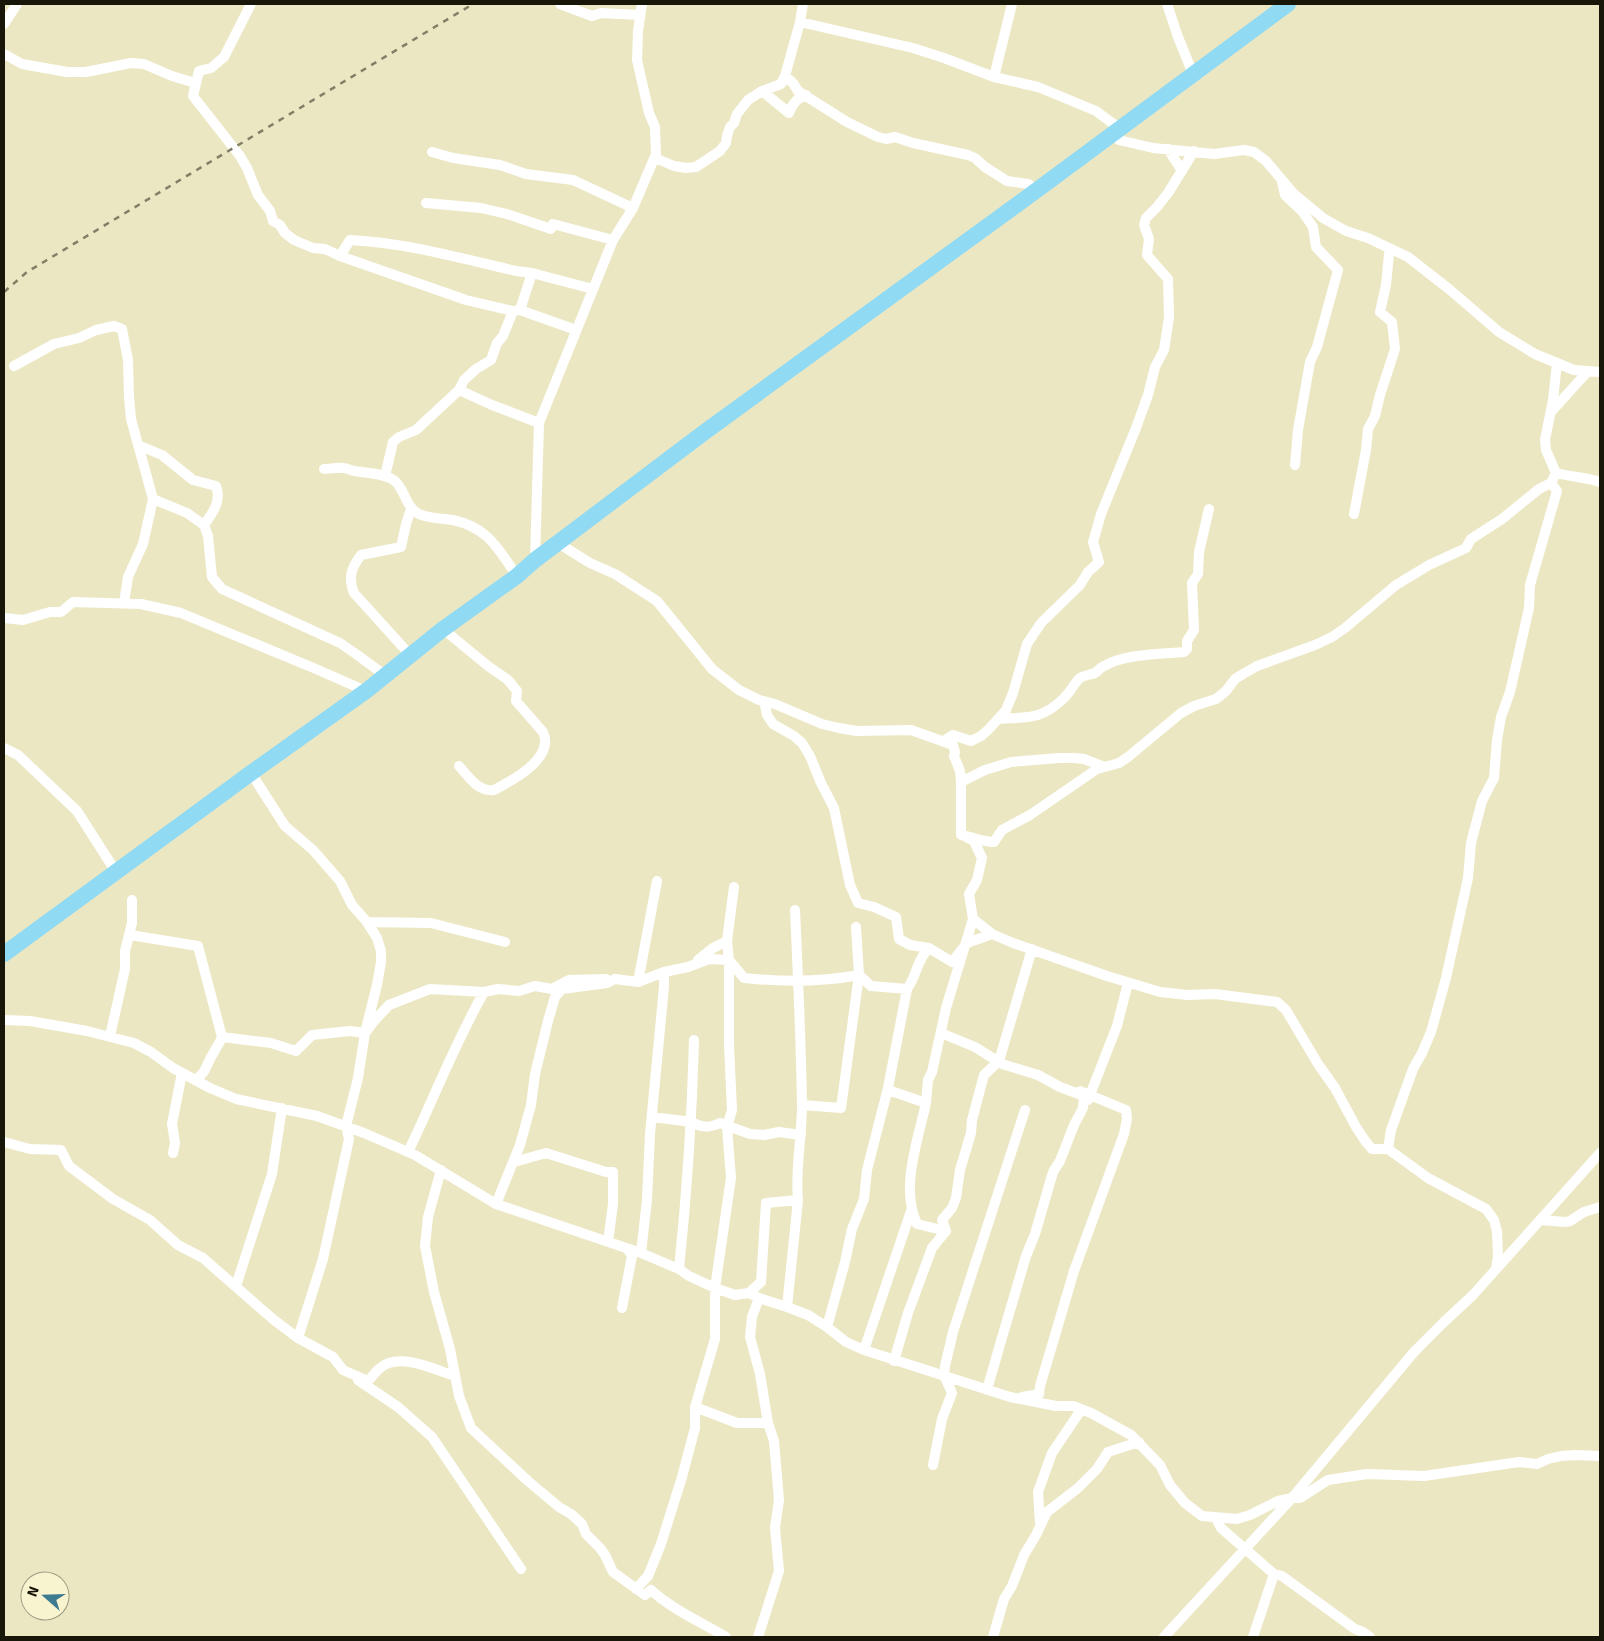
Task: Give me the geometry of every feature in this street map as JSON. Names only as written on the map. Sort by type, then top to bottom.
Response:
[{"type":"highway","points":[[4,954],[366,691],[443,629],[517,576],[535,560],[706,431],[1288,4]]},
{"type":"street","points":[[4,24],[17,4]]},
{"type":"street","points":[[251,4],[224,58],[212,68],[199,71],[193,96],[240,156],[258,195],[270,211],[273,221],[280,224],[285,233],[294,240],[313,248],[325,248],[340,256],[466,300],[516,311],[576,330]]},
{"type":"street","points":[[560,4],[592,16],[601,13],[640,15]]},
{"type":"street","points":[[535,560],[539,423],[613,240],[633,208],[655,158],[655,127],[649,113],[637,60],[642,4]]},
{"type":"street","points":[[655,158],[674,166],[696,167],[720,151],[726,143],[726,136],[737,114],[748,100],[762,91],[780,84],[786,76],[800,22],[802,4]]},
{"type":"street","points":[[994,77],[1012,4]]},
{"type":"street","points":[[1167,4],[1193,74]]},
{"type":"street","points":[[800,22],[913,48],[994,77],[1038,87],[1096,112],[1115,131],[1120,140],[1131,144],[1168,150],[1214,154],[1244,150],[1254,152],[1266,161],[1293,192],[1323,218],[1346,231],[1368,238],[1408,257],[1499,332],[1535,354],[1574,370],[1600,372]]},
{"type":"street","points":[[4,54],[22,64],[67,72],[86,72],[131,63],[144,64],[195,83]]},
{"type":"street","points":[[786,76],[798,91],[847,122],[878,138],[894,137],[968,155],[1007,181],[1028,184],[1037,190]]},
{"type":"street","points":[[762,91],[789,113],[791,106],[798,98],[806,95]]},
{"type":"street","points":[[1168,150],[1182,171]]},
{"type":"street","points":[[944,741],[954,735],[971,741],[981,736],[999,719],[1010,702],[1026,644],[1041,623],[1080,585],[1088,572],[1099,562],[1093,542],[1101,514],[1136,428],[1155,368],[1164,350],[1169,317],[1168,279],[1147,255],[1149,239],[1144,225],[1146,218],[1162,200],[1194,151]]},
{"type":"street","points":[[432,152],[453,158],[500,165],[526,174],[573,180],[633,208]]},
{"type":"street","points":[[1281,178],[1285,195],[1302,211],[1313,227],[1316,247],[1338,270],[1317,347],[1310,362],[1298,430],[1295,465]]},
{"type":"street","points":[[426,203],[481,208],[507,214],[551,229],[553,224],[613,240]]},
{"type":"street","points":[[340,256],[350,240],[381,241],[532,273],[592,289]]},
{"type":"street","points":[[1354,514],[1368,429],[1375,416],[1395,349],[1392,322],[1380,312],[1392,249]]},
{"type":"street","points":[[385,476],[393,442],[399,437],[416,430],[459,390],[464,380],[481,365],[492,360],[497,343],[503,336],[516,311],[532,273]]},
{"type":"street","points":[[14,366],[54,344],[114,326],[122,329],[128,360],[131,419],[153,499],[143,544],[128,577],[124,603]]},
{"type":"street","points":[[1388,1149],[1391,1130],[1413,1069],[1422,1054],[1431,1032],[1446,978],[1468,878],[1471,843],[1482,801],[1494,778],[1501,717],[1510,692],[1527,616],[1530,584],[1557,491],[1544,440],[1551,412],[1557,363]]},
{"type":"street","points":[[1551,412],[1588,371]]},
{"type":"street","points":[[459,390],[539,423]]},
{"type":"street","points":[[138,445],[162,455],[193,480],[216,486],[219,493],[217,502],[213,513],[204,525]]},
{"type":"street","points":[[324,469],[344,468],[351,471],[385,476],[395,481],[406,497],[411,509],[401,547],[361,555],[354,564],[350,576],[354,593],[411,656]]},
{"type":"street","points":[[961,835],[977,838],[985,842],[994,842],[1002,830],[1030,815],[1102,766],[1119,762],[1128,757],[1181,713],[1194,706],[1216,699],[1226,691],[1235,679],[1243,674],[1257,666],[1332,637],[1396,585],[1428,565],[1466,548],[1471,538],[1502,519],[1553,478],[1600,478]]},
{"type":"street","points":[[1588,478],[1600,482]]},
{"type":"street","points":[[153,499],[187,514],[204,525],[208,536],[212,577],[222,590],[340,643],[386,676]]},
{"type":"street","points":[[411,509],[428,517],[463,522],[484,533],[497,547],[517,576]]},
{"type":"street","points":[[999,719],[1032,718],[1042,715],[1062,700],[1079,680],[1118,660],[1184,652],[1187,648],[1187,641],[1194,630],[1192,583],[1198,574],[1199,552],[1209,509]]},
{"type":"street","points":[[558,543],[590,564],[615,574],[657,601],[712,669],[740,690],[822,724],[857,731],[911,730],[953,745],[954,756],[962,782],[961,835]]},
{"type":"street","points":[[4,618],[24,620],[50,612],[61,612],[73,602],[141,604],[181,613],[366,691]]},
{"type":"street","points":[[443,629],[508,680],[517,691],[516,701],[546,738],[543,754],[533,766],[494,790],[480,789],[459,766]]},
{"type":"street","points":[[764,701],[767,715],[773,724],[794,736],[802,743],[810,756],[834,808],[850,886],[858,903],[874,907],[896,917],[898,939],[910,945],[929,948],[952,962],[967,943],[992,934]]},
{"type":"street","points":[[4,748],[18,755],[77,811],[116,872]]},
{"type":"street","points":[[962,782],[985,770],[1011,762],[1074,758],[1084,759],[1102,766]]},
{"type":"street","points":[[251,773],[285,826],[312,850],[340,881],[352,904],[377,938],[381,951],[377,985],[346,1126],[349,1139],[325,1250],[298,1338]]},
{"type":"street","points":[[864,1350],[911,1211],[910,1172],[926,1103],[928,1080],[932,1072],[946,1008],[974,919],[969,894],[977,880],[982,858],[974,841],[961,835]]},
{"type":"street","points":[[638,982],[657,881]]},
{"type":"street","points":[[636,1589],[648,1576],[661,1544],[695,1428],[695,1408],[715,1339],[715,1288],[731,1178],[727,1127],[732,1110],[727,942],[734,888]]},
{"type":"street","points":[[110,1036],[124,977],[125,952],[132,923],[132,900]]},
{"type":"street","points":[[788,1307],[798,1200],[797,1188],[802,1105],[795,910]]},
{"type":"street","points":[[974,919],[992,934],[1128,983],[1160,992],[1188,995],[1215,994],[1277,1002],[1286,1010],[1298,1033],[1335,1088],[1356,1127],[1372,1149],[1388,1149],[1428,1178],[1486,1209],[1494,1220],[1497,1231],[1498,1256],[1496,1270]]},
{"type":"street","points":[[367,922],[431,923],[505,942]]},
{"type":"street","points":[[802,1105],[841,1108],[859,975],[856,927]]},
{"type":"street","points":[[130,934],[198,946],[222,1037],[207,1068],[196,1080]]},
{"type":"street","points":[[688,967],[712,948],[727,942]]},
{"type":"street","points":[[827,1327],[846,1262],[852,1229],[864,1199],[867,1170],[888,1088],[907,989],[911,984],[917,964],[929,948]]},
{"type":"street","points":[[946,1231],[942,1220],[952,1208],[956,1198],[960,1170],[971,1133],[972,1120],[984,1075],[999,1061],[1032,949]]},
{"type":"street","points":[[365,1033],[389,1005],[430,989],[484,992],[498,989],[519,991],[535,986],[552,989],[568,980],[615,979],[638,982],[664,972],[688,967],[709,958],[729,960],[744,978],[798,980],[841,978],[859,975]]},
{"type":"street","points":[[642,1253],[664,972]]},
{"type":"street","points":[[859,975],[871,986],[907,989]]},
{"type":"street","points":[[535,1074],[555,997],[562,989],[607,984],[615,979]]},
{"type":"street","points":[[1079,1123],[1117,1026],[1128,983]]},
{"type":"street","points":[[496,1204],[514,1162],[526,1126],[552,989]]},
{"type":"street","points":[[408,1152],[466,1024],[484,992]]},
{"type":"street","points":[[4,1020],[30,1021],[110,1036],[134,1044],[152,1052],[182,1073],[236,1099],[318,1116],[346,1126],[408,1152],[496,1204],[642,1253],[679,1269],[689,1276],[715,1288],[736,1295],[749,1293],[761,1282],[766,1203],[798,1200]]},
{"type":"street","points":[[222,1037],[271,1044],[296,1051],[312,1035],[350,1031],[365,1033]]},
{"type":"street","points":[[941,1034],[975,1047],[1002,1064],[1090,1095],[1126,1110],[1127,1119],[1124,1134],[1074,1271],[1039,1394],[1016,1398]]},
{"type":"street","points":[[679,1269],[692,1122],[694,1040]]},
{"type":"street","points":[[173,1153],[175,1143],[172,1124],[182,1073]]},
{"type":"street","points":[[987,1390],[1026,1256],[1035,1234],[1053,1172],[1083,1108],[1084,1096],[1043,1078]]},
{"type":"street","points":[[888,1088],[891,1091],[926,1103]]},
{"type":"street","points":[[236,1286],[272,1174],[282,1108]]},
{"type":"street","points":[[933,1465],[942,1419],[952,1393],[944,1375],[953,1332],[1024,1110]]},
{"type":"street","points":[[652,1117],[692,1122],[709,1128],[720,1123],[750,1134],[764,1135],[779,1132],[801,1135]]},
{"type":"street","points":[[4,1142],[30,1149],[61,1150],[69,1166],[113,1199],[150,1220],[178,1245],[203,1258],[274,1320],[298,1338],[333,1357],[343,1370],[398,1407],[432,1437],[521,1569]]},
{"type":"street","points":[[514,1162],[546,1153],[606,1172],[613,1172],[613,1204],[608,1242]]},
{"type":"street","points":[[1164,1637],[1292,1498],[1414,1352],[1496,1270],[1600,1153]]},
{"type":"street","points":[[441,1170],[428,1217],[425,1246],[434,1292],[450,1349],[459,1396],[471,1428],[559,1508],[571,1514],[582,1524],[586,1534],[605,1555],[613,1572],[645,1595],[651,1590],[678,1610],[726,1637]]},
{"type":"street","points":[[1540,1220],[1566,1222],[1584,1212],[1600,1207]]},
{"type":"street","points":[[911,1211],[917,1224],[946,1231]]},
{"type":"street","points":[[894,1361],[908,1313],[932,1248],[946,1231]]},
{"type":"street","points":[[622,1308],[632,1256],[628,1248]]},
{"type":"street","points":[[749,1293],[808,1315],[846,1342],[894,1361],[1016,1398],[1056,1406],[1074,1406],[1131,1435],[1160,1465],[1170,1485],[1185,1503],[1202,1516],[1237,1519],[1250,1515],[1278,1501],[1300,1498],[1328,1480],[1367,1474],[1424,1476],[1519,1462],[1537,1464],[1560,1456],[1600,1456]]},
{"type":"street","points":[[758,1637],[778,1571],[775,1528],[779,1500],[774,1441],[768,1424],[760,1374],[750,1337],[752,1318],[759,1298]]},
{"type":"street","points":[[343,1370],[368,1381],[379,1368],[391,1362],[414,1362],[454,1376]]},
{"type":"street","points":[[695,1408],[737,1424],[768,1424]]},
{"type":"street","points":[[1041,1524],[1038,1492],[1052,1453],[1081,1410]]},
{"type":"street","points":[[993,1637],[1004,1599],[1012,1586],[1024,1555],[1047,1512],[1078,1488],[1097,1469],[1108,1452],[1139,1442]]},
{"type":"street","points":[[1216,1518],[1221,1528],[1274,1574],[1282,1576],[1354,1633],[1363,1632],[1370,1637]]},
{"type":"street","points":[[1253,1637],[1274,1574]]},
{"type":"railway","points":[[4,292],[27,272],[473,4]]}]
